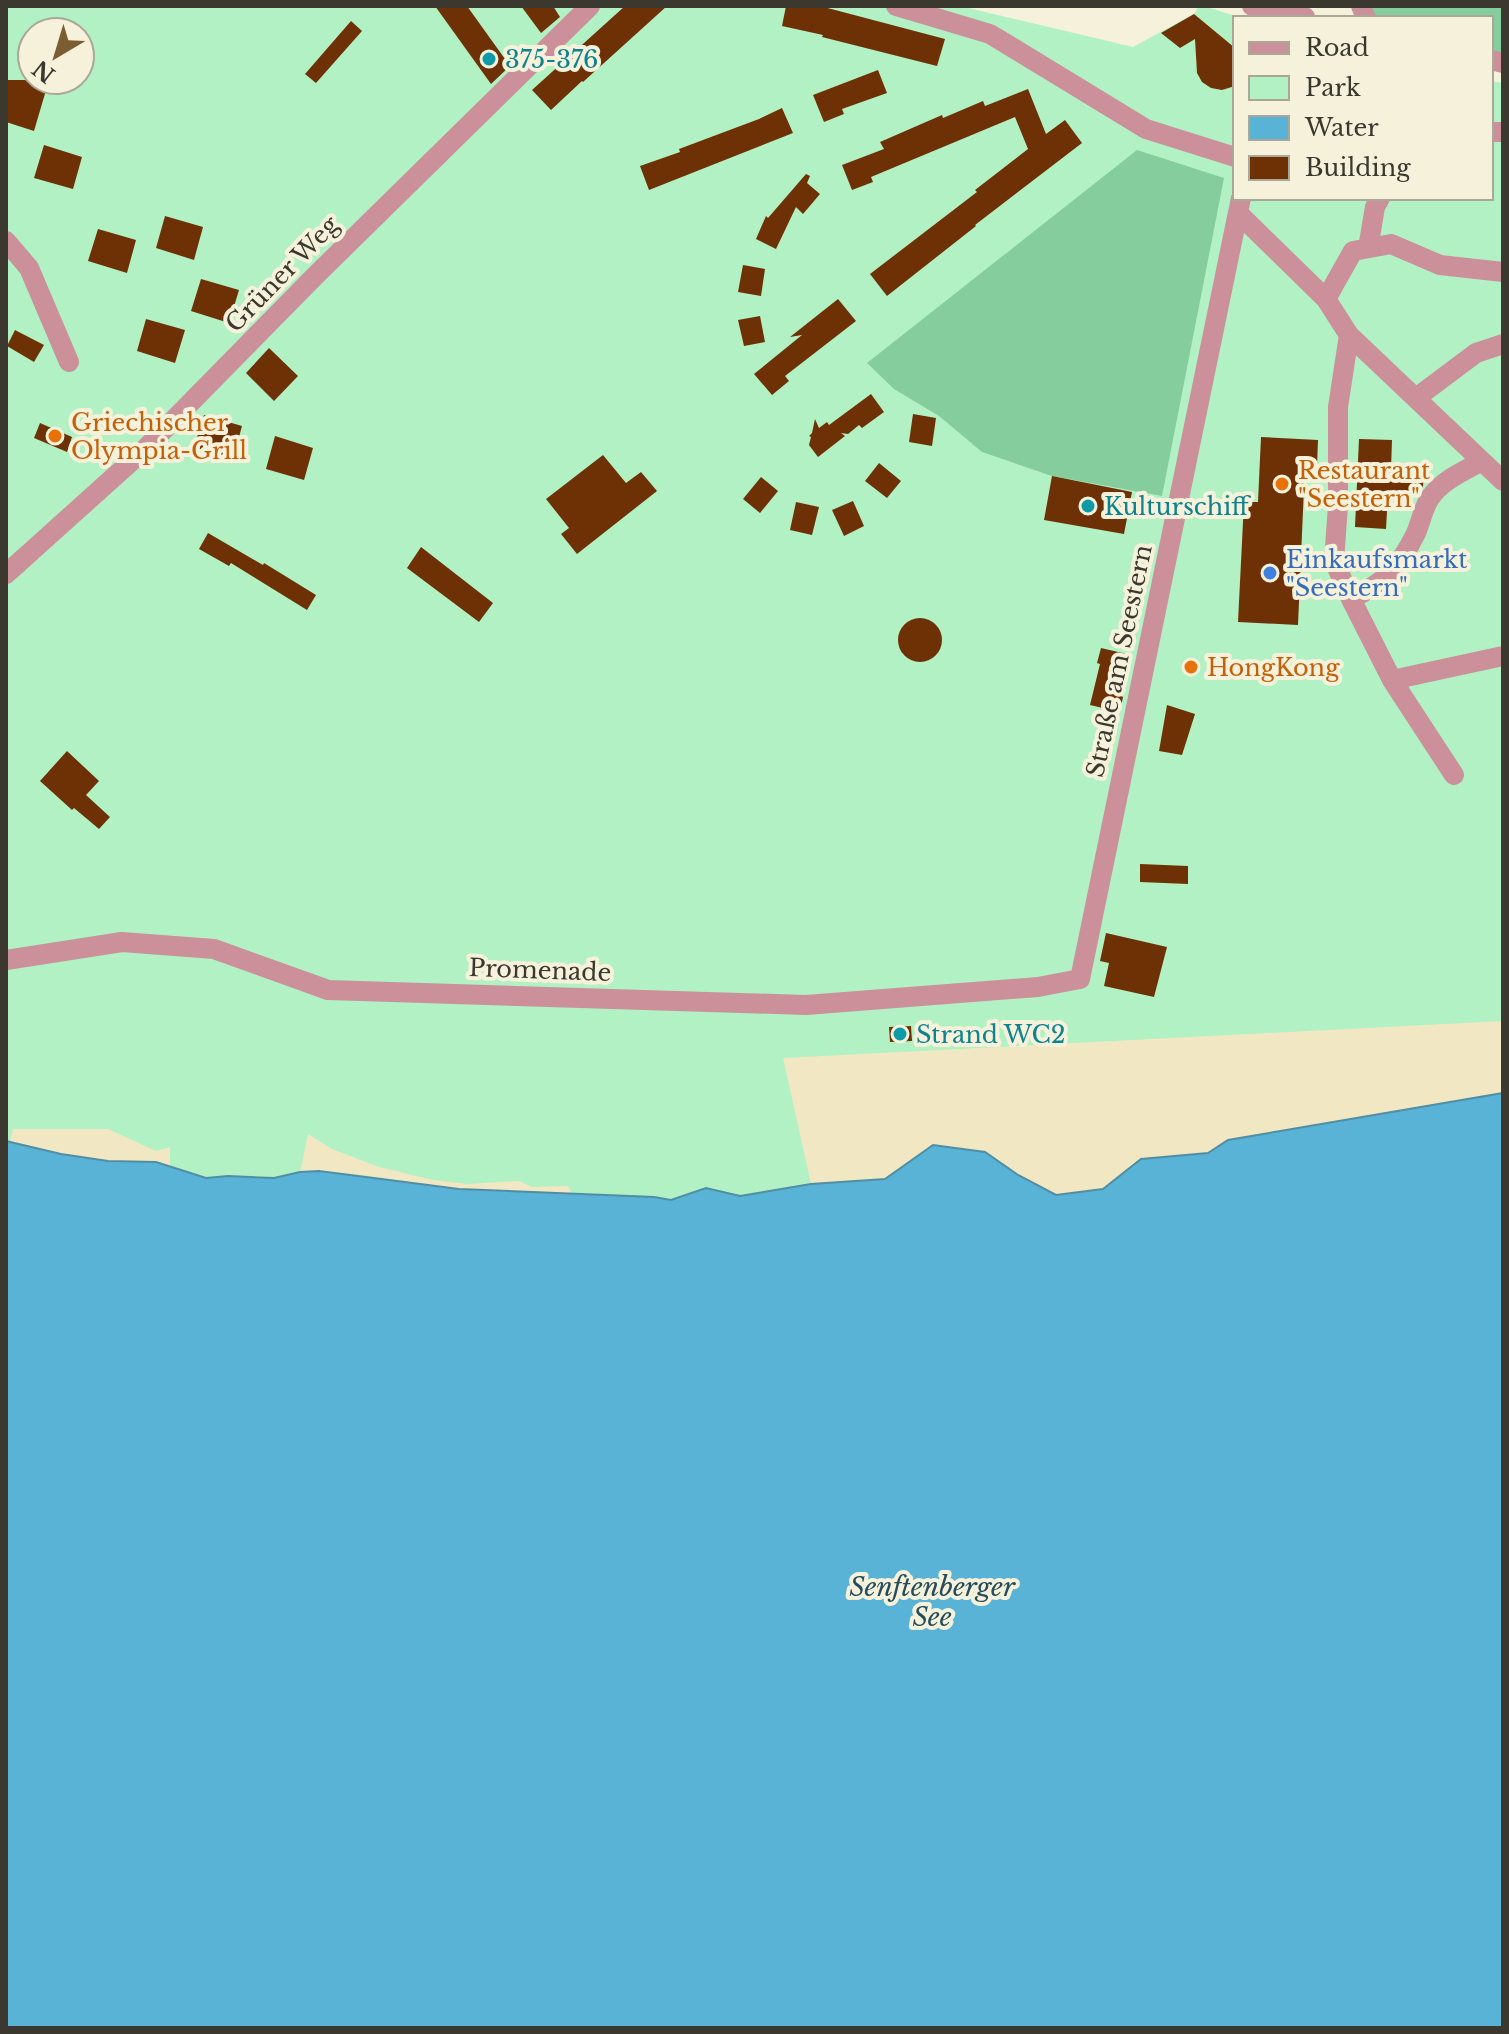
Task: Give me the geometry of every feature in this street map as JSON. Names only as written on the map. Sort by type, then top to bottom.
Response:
[{"type":"street","name":"Grüner Weg","points":[[6,574],[144,450],[316,275],[590,6]]},
{"type":"street","points":[[896,6],[990,34],[1146,129],[1233,156]]},
{"type":"street","points":[[1252,6],[1296,16]]},
{"type":"street","points":[[1368,248],[1379,200]]},
{"type":"street","points":[[1240,206],[1326,299],[1349,335],[1503,481]]},
{"type":"street","name":"Straße am Seestern","points":[[1080,979],[1240,206]]},
{"type":"street","points":[[6,241],[29,268],[69,362]]},
{"type":"street","points":[[1326,299],[1353,251],[1391,244],[1440,265],[1503,272]]},
{"type":"street","points":[[1349,335],[1338,407],[1338,505],[1334,561],[1392,680],[1454,775]]},
{"type":"street","points":[[1416,398],[1476,353],[1503,344]]},
{"type":"street","points":[[1351,599],[1376,587],[1400,563],[1430,498],[1445,482],[1482,461]]},
{"type":"street","points":[[1392,680],[1503,656]]},
{"type":"street","name":"Promenade","points":[[6,960],[122,942],[214,949],[328,990],[806,1005],[1038,987],[1080,979]]},
{"type":"green space","points":[[6,6],[960,6],[1133,47],[1203,6],[1236,16],[1233,16],[1233,200],[1493,200],[1493,81],[1503,83],[1503,1093],[740,1196],[706,1188],[671,1200],[459,1189],[300,1172],[274,1178],[206,1178],[156,1162],[61,1154],[6,1141]]},
{"type":"green space","points":[[1362,6],[1503,6],[1503,62],[1493,60],[1493,16],[1366,16]]},
{"type":"green space","points":[[1137,150],[1224,178],[1162,496],[1052,476],[982,452],[939,416],[894,389],[867,363]]},
{"type":"sand","points":[[1503,1021],[1503,1093],[1228,1140],[1208,1153],[1141,1159],[1103,1189],[1056,1195],[1018,1175],[985,1152],[934,1146],[885,1179],[811,1184],[783,1058]]},
{"type":"sand","points":[[13,1129],[108,1129],[156,1151],[170,1147],[170,1167],[83,1158],[22,1145],[10,1142]]},
{"type":"sand","points":[[308,1134],[332,1149],[379,1167],[433,1180],[467,1184],[519,1181],[532,1187],[568,1186],[572,1194],[469,1190],[358,1175],[300,1172]]},
{"type":"water","name":"Senftenberger See","points":[[1503,1093],[1503,2028],[6,2028],[6,1141],[108,1161],[156,1162],[206,1178],[274,1178],[319,1171],[459,1189],[671,1200],[706,1188],[740,1196],[811,1184],[885,1179],[933,1145],[985,1152],[1018,1175],[1056,1195],[1103,1189],[1141,1159],[1208,1153],[1228,1140]]},
{"type":"building","points":[[435,6],[467,6],[510,66],[491,84]]},
{"type":"building","points":[[521,6],[553,6],[560,17],[541,33]]},
{"type":"building","points":[[625,6],[667,6],[551,110],[532,90]]},
{"type":"building","points":[[786,6],[820,6],[945,39],[937,66],[782,26]]},
{"type":"building","points":[[1194,14],[1233,46],[1233,87],[1222,90],[1202,82],[1197,73],[1195,39],[1180,48],[1161,33]]},
{"type":"building","points":[[351,21],[362,31],[316,83],[305,74]]},
{"type":"building","points":[[878,70],[887,93],[842,109],[844,114],[824,122],[813,95]]},
{"type":"building","points":[[6,80],[16,80],[16,96],[44,96],[34,131],[6,122]]},
{"type":"building","points":[[1028,89],[1046,134],[1065,120],[1082,143],[887,296],[870,274],[1028,149],[1015,117],[871,177],[873,182],[852,190],[842,165],[884,149],[880,142],[942,115],[943,118],[983,101],[985,106]]},
{"type":"building","points":[[782,108],[793,133],[649,190],[640,166]]},
{"type":"building","points":[[44,145],[82,157],[73,189],[34,178]]},
{"type":"building","points":[[806,174],[810,176],[807,183],[820,194],[803,214],[796,207],[776,249],[756,239],[766,216],[768,218]]},
{"type":"building","points":[[165,216],[203,227],[194,260],[156,248]]},
{"type":"building","points":[[98,229],[136,240],[127,273],[88,261]]},
{"type":"building","points":[[743,265],[765,269],[761,296],[738,292]]},
{"type":"building","points":[[201,279],[239,290],[229,323],[191,311]]},
{"type":"building","points":[[838,299],[856,321],[785,376],[789,381],[772,395],[754,374],[802,335],[790,337]]},
{"type":"building","points":[[760,316],[765,342],[744,346],[738,320]]},
{"type":"building","points":[[146,319],[185,330],[175,363],[137,351]]},
{"type":"building","points":[[15,330],[44,345],[34,362],[7,346]]},
{"type":"building","points":[[269,348],[298,376],[274,401],[246,373]]},
{"type":"building","points":[[871,394],[884,412],[862,428],[859,425],[848,434],[841,433],[845,436],[818,457],[809,445],[815,419],[819,428],[827,422],[829,425]]},
{"type":"building","points":[[913,414],[936,418],[932,446],[909,442]]},
{"type":"building","points":[[204,415],[242,426],[233,459],[194,447]]},
{"type":"building","points":[[40,423],[72,437],[67,452],[34,438]]},
{"type":"building","points":[[275,436],[313,448],[304,480],[266,469]]},
{"type":"building","points":[[1261,437],[1318,440],[1317,466],[1305,465],[1298,625],[1238,622],[1244,502],[1258,502]]},
{"type":"building","points":[[1359,439],[1392,440],[1391,469],[1424,471],[1423,486],[1416,496],[1388,494],[1386,529],[1355,527]]},
{"type":"building","points":[[603,455],[626,483],[641,472],[657,491],[577,554],[561,534],[569,528],[546,499]]},
{"type":"building","points":[[879,463],[901,481],[887,498],[865,481]]},
{"type":"building","name":"Kulturschiff","points":[[1052,476],[1132,492],[1124,534],[1044,520]]},
{"type":"building","points":[[761,477],[778,491],[760,513],[743,499]]},
{"type":"building","points":[[853,501],[864,526],[844,536],[832,510]]},
{"type":"building","points":[[796,502],[819,507],[812,535],[790,530]]},
{"type":"building","points":[[208,533],[316,595],[307,610],[231,563],[229,566],[199,549]]},
{"type":"building","points":[[421,547],[493,603],[479,622],[407,568]]},
{"type":"building","points":[[920,618],[935,625],[942,640],[935,655],[920,662],[905,655],[898,640],[905,625]]},
{"type":"building","points":[[1101,648],[1131,655],[1120,712],[1090,705]]},
{"type":"building","points":[[1167,705],[1195,714],[1182,755],[1159,751]]},
{"type":"building","points":[[67,751],[99,781],[86,795],[110,817],[99,829],[40,781]]},
{"type":"building","points":[[1140,864],[1188,866],[1188,884],[1140,882]]},
{"type":"building","points":[[1106,933],[1167,947],[1154,997],[1104,986],[1109,963],[1100,961]]},
{"type":"building","name":"Strand WC2","points":[[911,1026],[912,1041],[890,1042],[889,1027]]},
{"type":"place","name":"375-376","points":[[489,59]]},
{"type":"place","name":"Griechischer Olympia-Grill","points":[[55,436]]},
{"type":"place","name":"Restaurant \"Seestern\"","points":[[1282,484]]},
{"type":"place","name":"Kulturschiff","points":[[1088,506]]},
{"type":"place","name":"Einkaufsmarkt \"Seestern\"","points":[[1270,573]]},
{"type":"place","name":"HongKong","points":[[1191,667]]},
{"type":"place","name":"Strand WC2","points":[[900,1034]]}]
